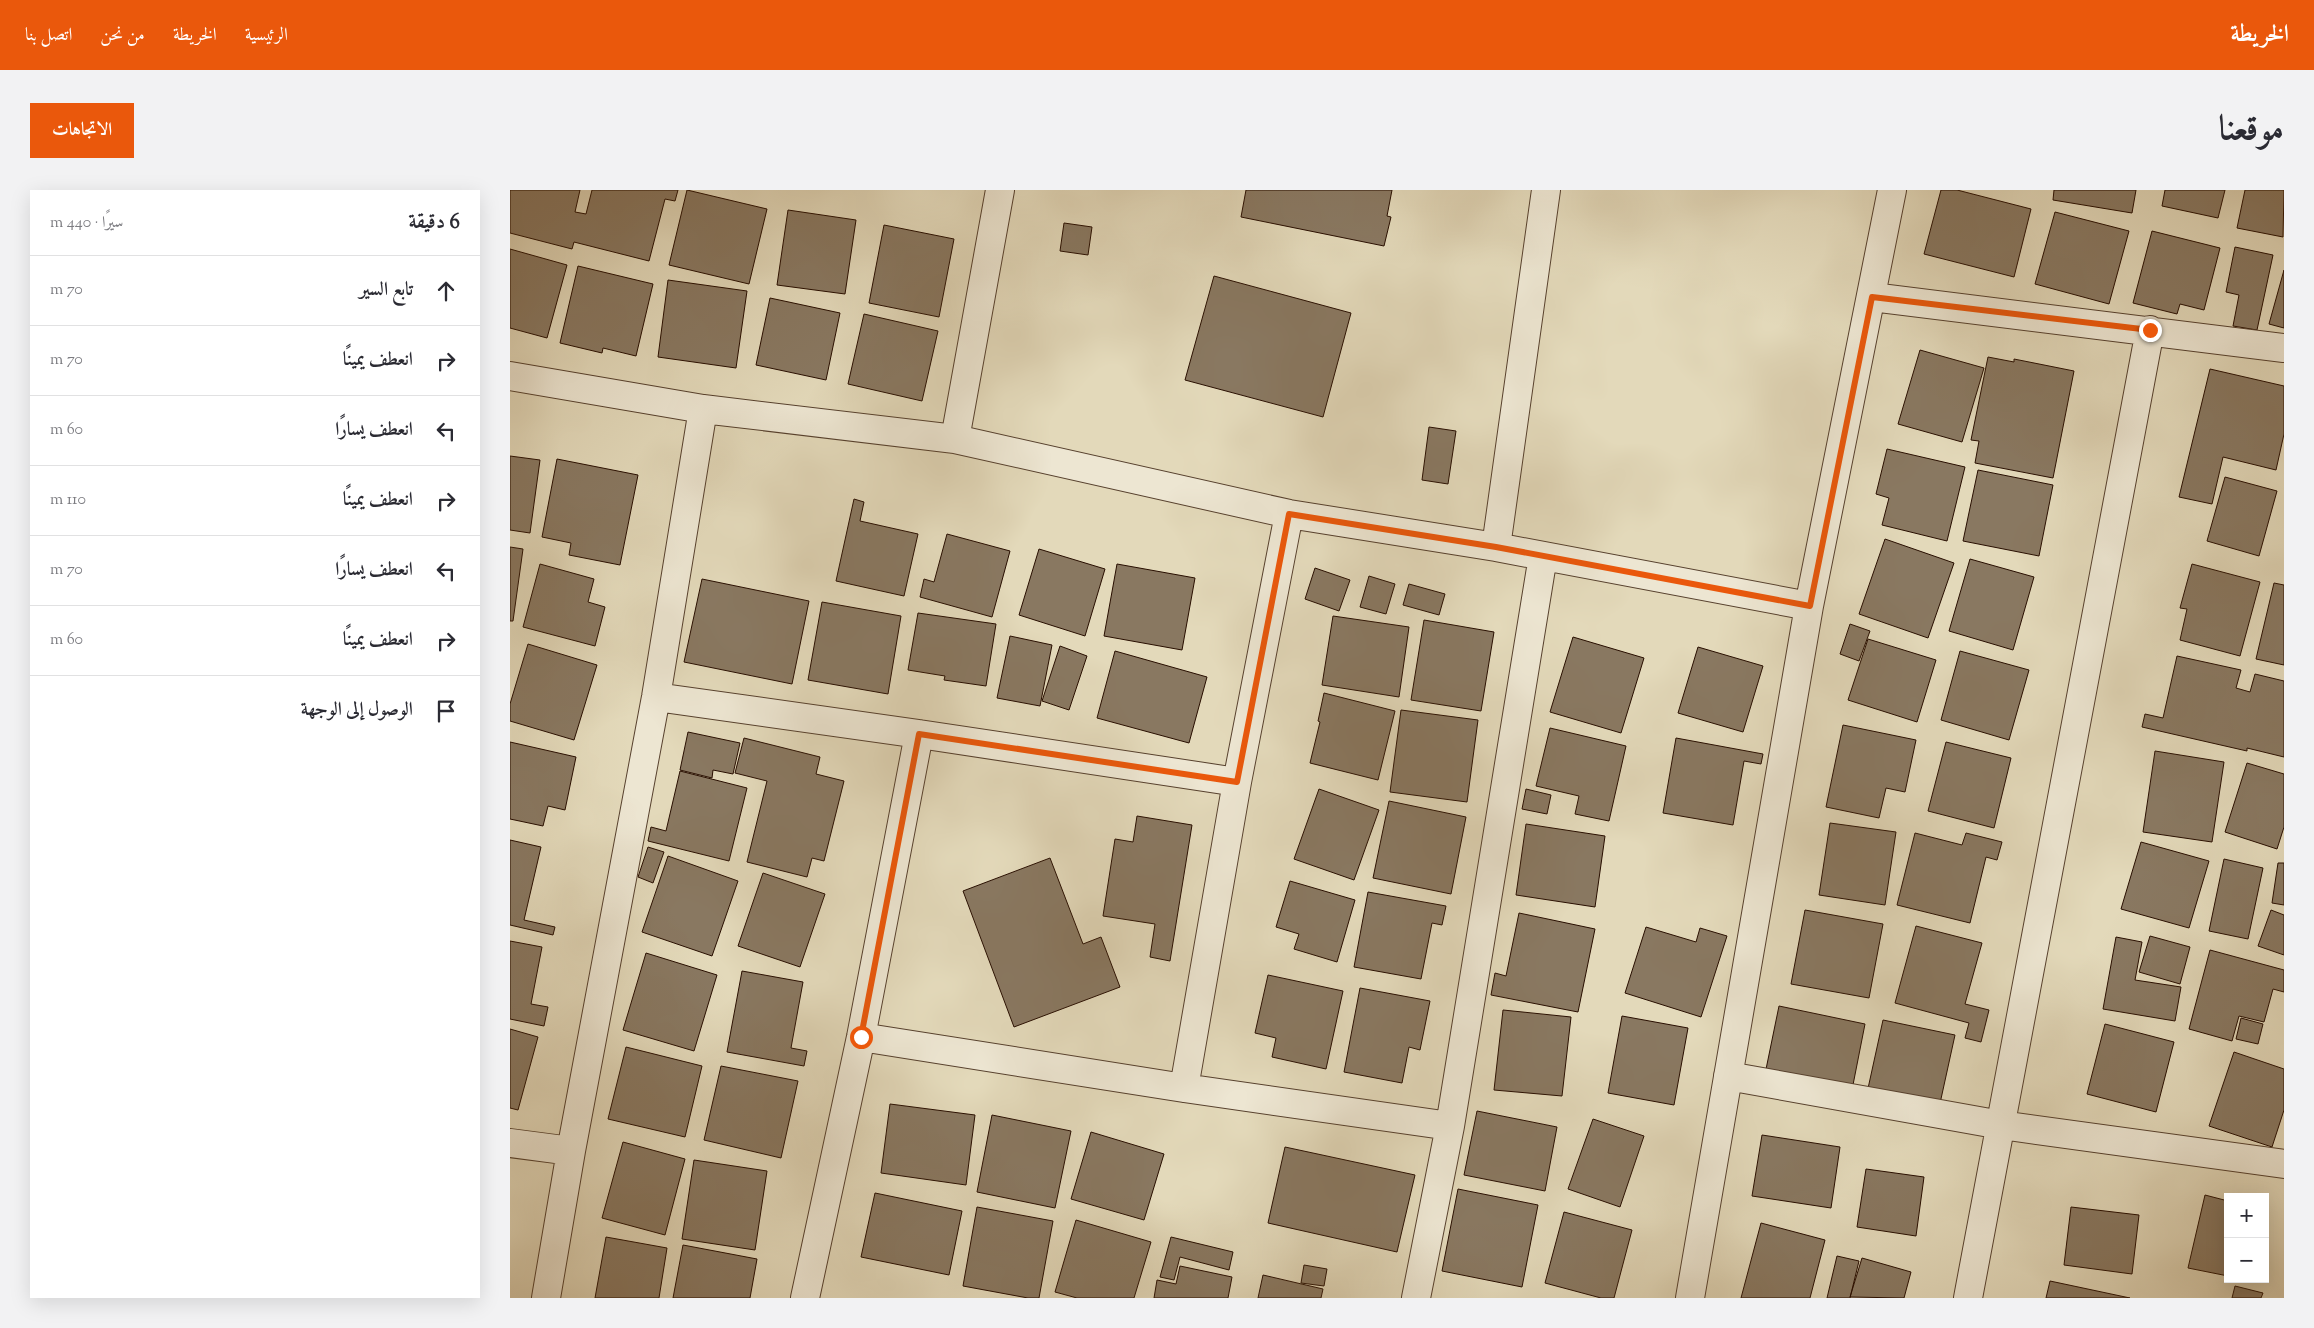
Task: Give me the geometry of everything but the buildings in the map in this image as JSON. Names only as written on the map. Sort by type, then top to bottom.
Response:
[{"type":"street","points":[[956,439],[1000,190]]},
{"type":"street","points":[[1496,547],[1546,190]]},
{"type":"street","points":[[1690,1298],[1810,606],[1892,190]]},
{"type":"street","points":[[1872,297],[2284,348]]},
{"type":"street","points":[[1968,1298],[2150,330]]},
{"type":"street","points":[[510,376],[703,409],[956,439],[1289,514],[1496,547],[1810,606]]},
{"type":"street","points":[[546,1298],[571,1151],[656,697],[703,409]]},
{"type":"street","points":[[1184,1088],[1237,782],[1289,514]]},
{"type":"street","points":[[1416,1298],[1450,1126],[1543,556]]},
{"type":"street","points":[[656,697],[1237,782]]},
{"type":"street","points":[[809,1297],[919,734]]},
{"type":"street","points":[[861,1037],[1184,1088],[1450,1126]]},
{"type":"street","points":[[1728,1076],[2001,1125],[2284,1164]]},
{"type":"street","points":[[510,1143],[571,1151]]},
{"type":"route","points":[[861,1037],[919,734],[1237,782],[1289,514],[1496,547],[1810,606],[1872,297],[2150,330]]}]
